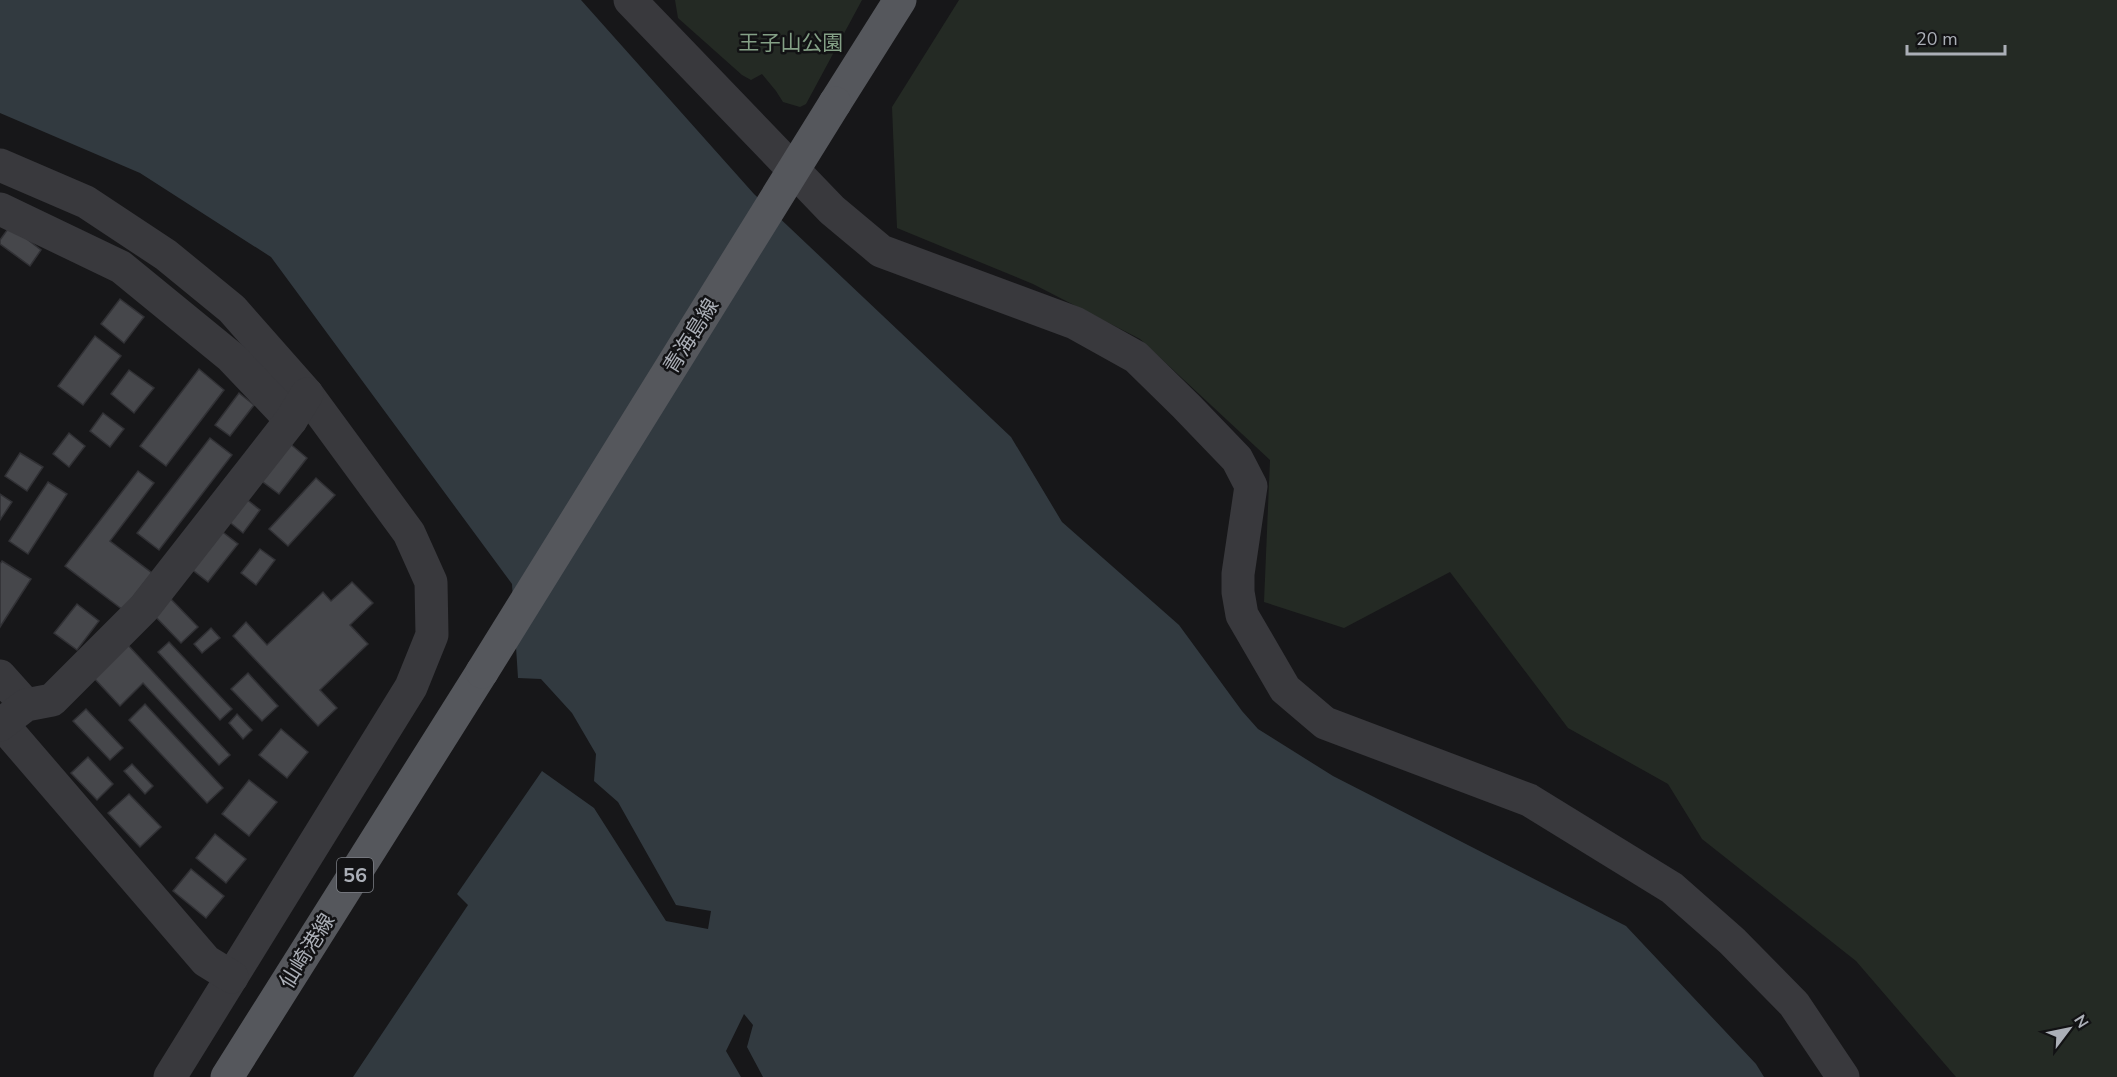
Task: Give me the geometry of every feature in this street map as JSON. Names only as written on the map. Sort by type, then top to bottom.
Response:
[{"type":"main road","name":"青海島線","points":[[482,672],[900,0]]},
{"type":"main road","name":"仙崎港線","points":[[227,1077],[482,672]]},
{"type":"street","points":[[630,0],[832,210],[881,251],[1075,324],[1136,357],[1237,459],[1251,486],[1238,574],[1242,615],[1285,689],[1325,723],[1529,800],[1672,888],[1732,941],[1794,1004],[1843,1077]]},
{"type":"street","points":[[0,202],[9,168],[86,202],[166,255],[232,309],[299,407],[409,533],[431,582],[432,635],[411,687],[170,1077]]},
{"type":"street","points":[[0,208],[121,267],[231,357],[299,407]]},
{"type":"street","points":[[9,718],[52,700],[144,608],[299,407]]},
{"type":"street","points":[[0,676],[9,718],[207,961],[232,977]]},
{"type":"green space","name":"王子山公園","points":[[675,0],[862,0],[806,104],[800,107],[783,102],[762,74],[751,80],[742,75],[678,18]]},
{"type":"green space","points":[[959,0],[2117,0],[2117,1077],[1956,1077],[1856,961],[1702,839],[1668,784],[1568,728],[1450,572],[1344,628],[1264,602],[1270,460],[1140,339],[1033,284],[897,228],[892,107]]},
{"type":"shaded area","points":[[0,0],[581,0],[754,194],[1011,437],[1062,522],[1179,625],[1242,711],[1258,729],[1333,776],[1626,926],[1756,1064],[1764,1077],[763,1077],[747,1047],[753,1025],[744,1014],[726,1051],[741,1077],[353,1077],[468,905],[457,894],[542,771],[594,808],[666,921],[708,929],[711,911],[676,905],[618,802],[594,781],[596,754],[572,713],[541,679],[518,678],[512,584],[271,257],[140,173],[0,113]]},
{"type":"building","points":[[10,226],[41,250],[30,266],[0,244],[0,240]]},
{"type":"building","points":[[120,299],[144,317],[124,343],[101,324]]},
{"type":"building","points":[[95,336],[121,356],[83,405],[58,386]]},
{"type":"building","points":[[199,369],[224,390],[166,466],[140,446]]},
{"type":"building","points":[[129,370],[154,388],[134,413],[111,394]]},
{"type":"building","points":[[239,393],[254,405],[230,436],[215,425]]},
{"type":"building","points":[[103,413],[124,429],[110,447],[90,431]]},
{"type":"building","points":[[69,433],[85,446],[69,467],[53,454]]},
{"type":"building","points":[[210,438],[232,455],[159,550],[137,533]]},
{"type":"building","points":[[288,442],[307,458],[279,494],[259,479]]},
{"type":"building","points":[[20,453],[43,467],[27,491],[5,476]]},
{"type":"building","points":[[138,471],[154,483],[110,541],[152,573],[123,610],[65,566]]},
{"type":"building","points":[[316,478],[335,495],[288,546],[269,529]]},
{"type":"building","points":[[48,482],[67,494],[28,554],[9,541]]},
{"type":"building","points":[[0,494],[12,502],[0,520]]},
{"type":"building","points":[[245,498],[260,510],[243,533],[227,520]]},
{"type":"building","points":[[220,530],[238,544],[208,582],[190,568]]},
{"type":"building","points":[[260,549],[275,560],[256,585],[241,573]]},
{"type":"building","points":[[2,561],[31,579],[0,627],[0,564]]},
{"type":"building","points":[[352,582],[373,603],[350,625],[368,644],[320,690],[337,708],[318,726],[233,636],[246,622],[267,645],[323,592],[331,601]]},
{"type":"building","points":[[167,595],[198,627],[181,643],[150,611]]},
{"type":"building","points":[[77,604],[99,621],[77,650],[54,633]]},
{"type":"building","points":[[211,628],[220,638],[202,653],[194,644]]},
{"type":"building","points":[[169,642],[232,709],[220,720],[158,652]]},
{"type":"building","points":[[127,644],[230,755],[219,765],[143,683],[120,706],[93,677]]},
{"type":"building","points":[[248,673],[278,706],[262,721],[231,689]]},
{"type":"building","points":[[145,704],[223,788],[207,803],[129,720]]},
{"type":"building","points":[[86,709],[123,748],[110,760],[73,721]]},
{"type":"building","points":[[237,714],[252,730],[243,739],[229,723]]},
{"type":"building","points":[[281,729],[308,752],[287,778],[259,755]]},
{"type":"building","points":[[88,757],[113,784],[97,800],[71,773]]},
{"type":"building","points":[[132,764],[153,786],[145,794],[124,771]]},
{"type":"building","points":[[249,780],[277,802],[249,836],[222,814]]},
{"type":"building","points":[[129,794],[161,827],[140,847],[108,813]]},
{"type":"building","points":[[215,834],[246,859],[226,883],[196,858]]},
{"type":"building","points":[[191,869],[224,896],[206,918],[173,891]]}]
